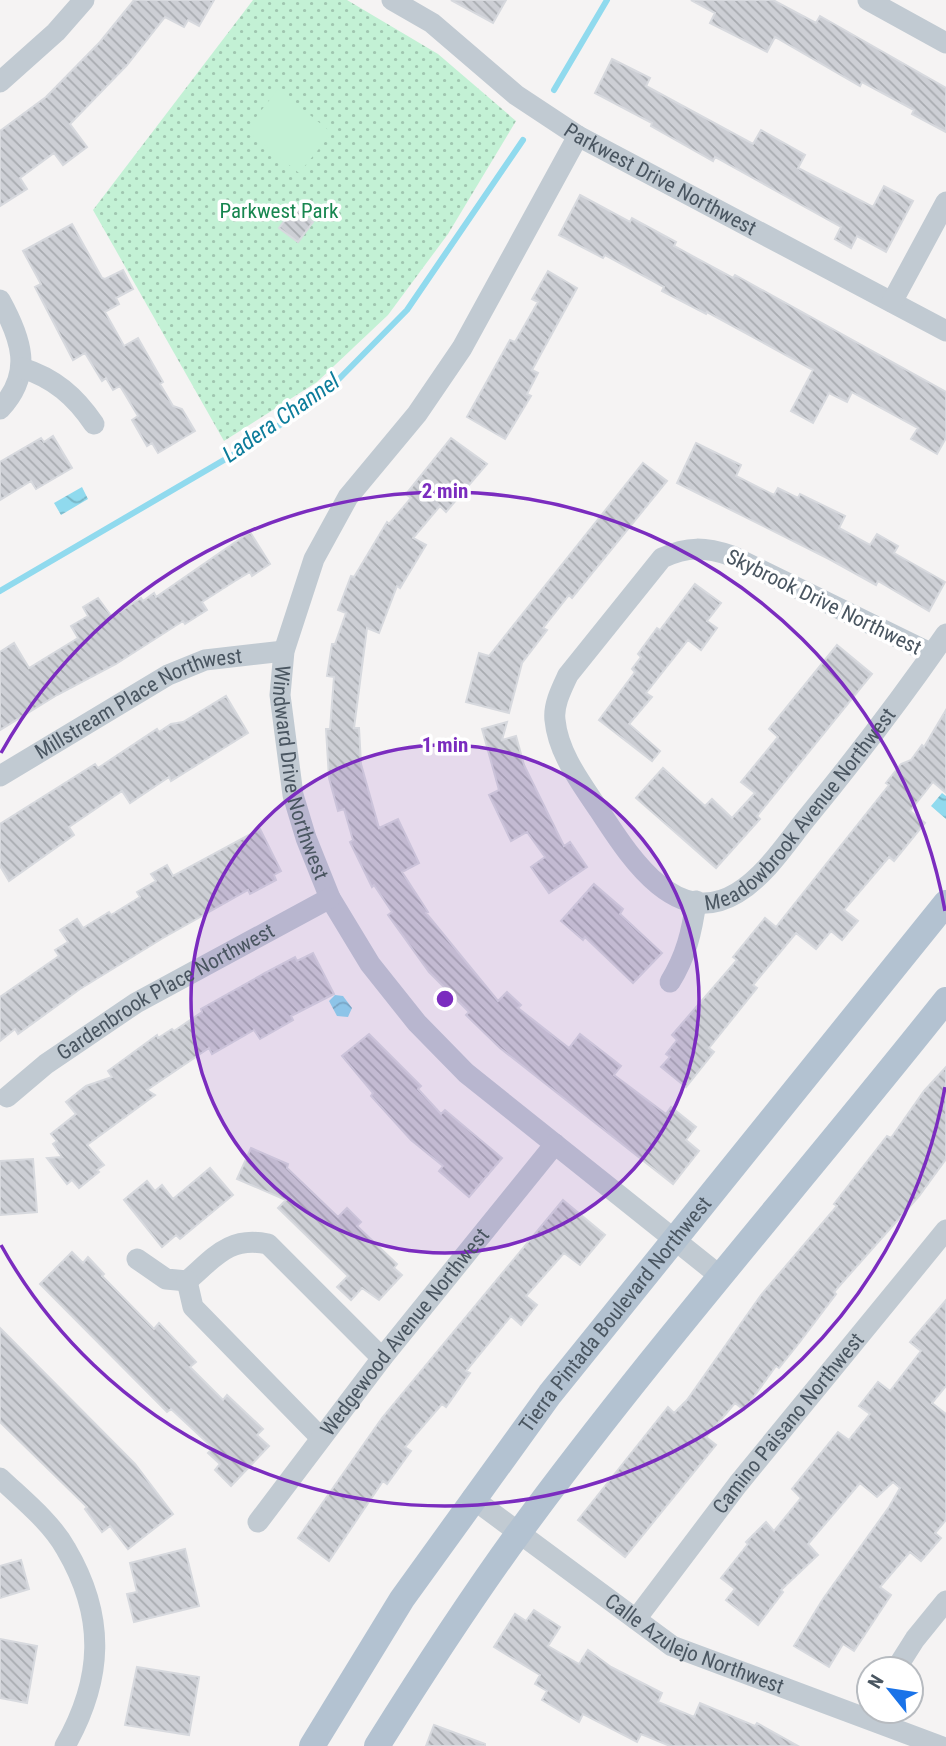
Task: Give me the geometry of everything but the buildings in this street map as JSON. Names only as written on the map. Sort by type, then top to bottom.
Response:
[{"type":"main road","name":"Tierra Pintada Boulevard Northwest","points":[[312,1746],[402,1599],[472,1499],[567,1373],[946,903]]},
{"type":"main road","points":[[377,1746],[463,1611],[519,1533],[720,1276],[946,1000]]},
{"type":"street","points":[[0,82],[56,32],[84,0]]},
{"type":"street","name":"Parkwest Drive Northwest","points":[[392,0],[414,5],[516,95],[578,136],[946,331]]},
{"type":"street","points":[[868,0],[946,43]]},
{"type":"street","name":"Windward Drive Northwest","points":[[578,136],[461,348],[417,414],[348,497],[314,559],[284,651],[280,695],[293,795],[330,898],[370,964],[416,1023],[466,1073],[674,1242],[720,1276]]},
{"type":"street","points":[[892,302],[946,202]]},
{"type":"street","points":[[0,300],[19,338],[21,371],[15,388],[0,409]]},
{"type":"street","points":[[21,371],[42,374],[64,389],[94,424]]},
{"type":"street","name":"Skybrook Drive Northwest","points":[[696,901],[673,896],[648,877],[631,859],[576,775],[561,744],[554,718],[559,693],[568,675],[662,558],[683,548],[706,548],[732,556],[932,654]]},
{"type":"street","name":"Meadowbrook Avenue Northwest","points":[[670,982],[686,952],[696,901],[718,900],[736,894],[762,873],[884,723],[946,634]]},
{"type":"street","name":"Millstream Place Northwest","points":[[0,776],[181,670],[205,660],[284,651]]},
{"type":"street","name":"Gardenbrook Place Northwest","points":[[7,1097],[46,1064],[136,1003],[330,898]]},
{"type":"street","name":"Wedgewood Avenue Northwest","points":[[258,1522],[382,1358],[555,1144]]},
{"type":"street","name":"Camino Paisano Northwest","points":[[636,1619],[738,1484],[946,1230]]},
{"type":"street","points":[[137,1259],[166,1279],[187,1281],[230,1244],[249,1240],[268,1244],[382,1358]]},
{"type":"street","points":[[187,1281],[193,1307],[321,1438]]},
{"type":"street","points":[[0,1478],[65,1547],[94,1617],[95,1661],[88,1701],[65,1746]]},
{"type":"street","name":"Calle Azulejo Northwest","points":[[472,1499],[672,1646],[855,1709]]},
{"type":"street","points":[[905,1655],[946,1601]]},
{"type":"street","name":"Calle Azulejo Northwest","points":[[893,1725],[940,1746]]},
{"type":"green space","name":"Parkwest Park","points":[[253,0],[347,0],[438,54],[516,121],[448,234],[388,315],[317,382],[224,441],[93,210]]},
{"type":"green space","points":[[278,89],[332,133],[299,173],[246,130]]},
{"type":"water","points":[[82,487],[88,499],[61,515],[54,503]]},
{"type":"water","points":[[942,793],[946,796],[946,819],[931,806]]},
{"type":"water","points":[[335,995],[343,996],[352,1008],[348,1017],[337,1016],[329,1001]]},
{"type":"waterway","name":"Ladera Channel","points":[[554,90],[607,0]]},
{"type":"waterway","name":"Ladera Channel","points":[[0,591],[265,436],[333,385],[407,310],[523,140]]}]
